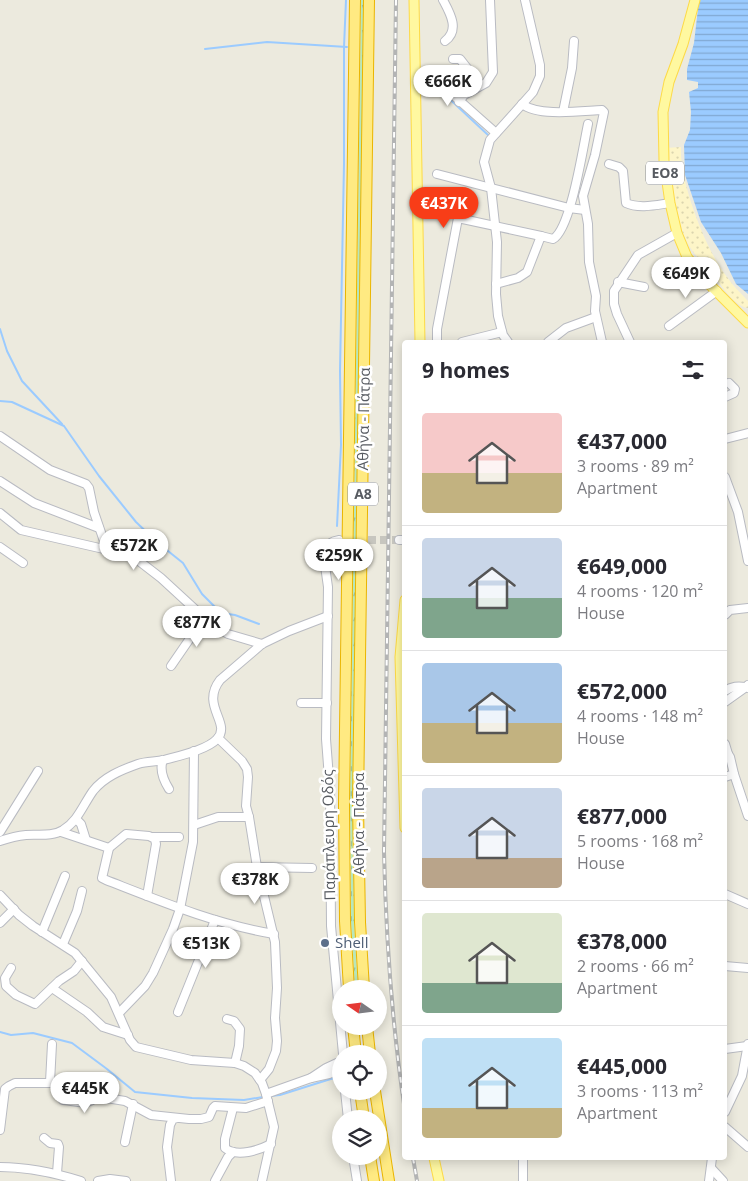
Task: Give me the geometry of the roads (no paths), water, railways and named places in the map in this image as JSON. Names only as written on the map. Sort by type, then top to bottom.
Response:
[{"type":"highway","name":"Αθήνα - Πάτρα","points":[[348,980],[345,921],[344,804],[355,0]]},
{"type":"highway","name":"Αθήνα - Πάτρα","points":[[363,980],[359,907],[358,804],[369,0]]},
{"type":"highway","points":[[376,1100],[389,1181]]},
{"type":"highway","points":[[371,1165],[374,1181]]},
{"type":"main road","points":[[414,0],[420,340]]},
{"type":"main road","name":"ΕΟ8","points":[[695,0],[683,44],[669,82],[662,112],[664,160],[670,204],[677,233],[687,257],[699,273],[748,323]]},
{"type":"main road","points":[[402,627],[402,654]]},
{"type":"main road","points":[[434,1160],[439,1181]]},
{"type":"street","points":[[443,0],[452,17],[453,26],[451,35],[445,41]]},
{"type":"street","points":[[459,102],[464,95],[486,83],[493,72],[490,0]]},
{"type":"street","points":[[506,340],[498,316],[495,227],[491,188],[484,162],[490,140],[533,92],[540,76],[525,0]]},
{"type":"street","points":[[563,112],[572,68],[574,41]]},
{"type":"street","points":[[453,59],[460,59],[467,68],[442,86],[496,133]]},
{"type":"street","points":[[522,104],[535,111],[602,110],[604,112],[592,166],[584,190],[590,262],[596,296],[596,316],[602,340]]},
{"type":"street","points":[[437,340],[437,329],[458,218],[552,239],[555,238],[564,226],[588,124]]},
{"type":"street","points":[[609,164],[620,167],[623,171],[626,203],[638,206],[670,204]]},
{"type":"street","points":[[438,174],[569,208],[585,210]]},
{"type":"street","points":[[629,340],[621,326],[614,304],[614,291],[618,282],[638,254],[677,233]]},
{"type":"street","points":[[496,284],[518,278],[527,272],[542,236]]},
{"type":"street","points":[[618,282],[644,287]]},
{"type":"street","points":[[669,326],[717,291]]},
{"type":"street","points":[[551,340],[566,328],[596,316]]},
{"type":"street","points":[[470,340],[502,332]]},
{"type":"street","points":[[727,396],[734,393],[735,389],[729,383]]},
{"type":"street","points":[[727,438],[748,433]]},
{"type":"street","points":[[0,436],[50,470],[86,484],[89,488],[99,528],[107,550]]},
{"type":"street","points":[[0,481],[34,503],[99,528]]},
{"type":"street","points":[[727,483],[738,512],[748,561]]},
{"type":"street","points":[[0,513],[21,530],[127,555],[146,565],[204,618],[220,630],[262,644]]},
{"type":"street","name":"Παράπλευρη Οδός","points":[[339,540],[330,542],[323,552],[328,588],[326,747],[330,791],[331,926],[342,1045]]},
{"type":"street","points":[[0,547],[23,563]]},
{"type":"street","points":[[727,613],[730,610],[748,608]]},
{"type":"street","points":[[0,841],[19,836],[61,832],[76,819],[93,791],[109,777],[138,764],[162,760],[194,751],[212,743],[220,734],[221,725],[213,702],[213,690],[220,680],[262,644],[328,616]]},
{"type":"street","points":[[171,666],[204,618]]},
{"type":"street","points":[[727,690],[738,686],[747,687]]},
{"type":"street","points":[[727,701],[747,687]]},
{"type":"street","points":[[301,703],[326,703]]},
{"type":"street","points":[[218,738],[242,761],[246,769],[248,776],[245,803],[257,867],[274,934],[277,1041],[276,1051],[269,1068],[260,1080]]},
{"type":"street","points":[[119,1013],[145,986],[173,930],[180,909],[193,842],[194,751]]},
{"type":"street","points":[[727,755],[730,757],[748,816]]},
{"type":"street","points":[[162,760],[162,774],[170,789]]},
{"type":"street","points":[[0,832],[38,771]]},
{"type":"street","points":[[727,776],[734,774]]},
{"type":"street","points":[[194,826],[218,817],[249,817]]},
{"type":"street","points":[[76,819],[81,824],[86,840]]},
{"type":"street","points":[[61,832],[109,848]]},
{"type":"street","points":[[179,837],[126,834],[109,848],[102,878],[180,909],[215,920],[274,934]]},
{"type":"street","points":[[147,896],[156,844],[153,837]]},
{"type":"street","points":[[257,867],[312,868]]},
{"type":"street","points":[[42,932],[65,876]]},
{"type":"street","points":[[63,944],[77,911],[82,891]]},
{"type":"street","points":[[0,895],[24,920],[75,953],[108,992],[134,1045],[147,1051],[191,1060],[235,1063],[250,1069],[260,1080],[267,1097],[274,1127],[262,1181],[268,1181]]},
{"type":"street","points":[[727,895],[748,904]]},
{"type":"street","points":[[0,923],[14,908]]},
{"type":"street","points":[[178,1012],[215,920]]},
{"type":"street","points":[[11,968],[6,978],[6,986],[16,995],[35,1004],[74,971],[82,961]]},
{"type":"street","points":[[727,966],[748,968]]},
{"type":"street","points":[[52,988],[87,1012],[103,1027],[128,1035]]},
{"type":"street","points":[[227,1019],[234,1022],[240,1029],[240,1046],[235,1063]]},
{"type":"street","points":[[50,1082],[52,1044]]},
{"type":"street","points":[[727,1049],[748,1045],[744,1070],[727,1108]]},
{"type":"street","points":[[0,1130],[5,1090],[15,1083],[77,1083],[84,1086],[96,1097],[118,1099],[133,1104],[152,1115],[206,1119],[215,1106],[246,1108],[311,1078],[332,1065]]},
{"type":"street","points":[[311,1078],[332,1072]]},
{"type":"street","points":[[63,1100],[88,1103],[96,1097]]},
{"type":"street","points":[[125,1142],[133,1104]]},
{"type":"street","points":[[234,1108],[225,1148],[233,1152],[254,1152],[271,1144]]},
{"type":"street","points":[[171,1181],[167,1147],[170,1125],[177,1118]]},
{"type":"street","points":[[727,1129],[748,1148]]},
{"type":"street","points":[[44,1138],[50,1143],[58,1144],[57,1173]]},
{"type":"street","points":[[215,1181],[228,1157],[233,1152]]},
{"type":"street","points":[[523,1160],[523,1181]]},
{"type":"street","points":[[709,1181],[712,1160]]},
{"type":"street","points":[[354,1165],[357,1181]]},
{"type":"street","points":[[0,1167],[57,1173],[82,1181]]},
{"type":"street","points":[[711,1168],[723,1181]]},
{"type":"street","points":[[98,1181],[110,1179],[126,1181]]},
{"type":"water","points":[[699,0],[748,0],[748,294],[736,284],[721,253],[701,222],[685,175],[684,145],[690,130],[691,112],[689,92],[698,88],[698,82],[687,80],[687,69],[694,43]]},
{"type":"waterway","points":[[337,526],[341,445],[340,371],[346,0]]},
{"type":"waterway","points":[[205,49],[267,42],[347,47]]},
{"type":"waterway","points":[[424,75],[488,135]]},
{"type":"waterway","points":[[0,329],[7,351],[22,381],[62,424]]},
{"type":"waterway","points":[[0,401],[12,402],[64,426],[99,476],[136,522],[183,563],[202,594],[221,613],[235,615],[259,624]]},
{"type":"waterway","points":[[0,1032],[11,1035],[33,1033],[72,1043],[135,1092],[192,1098],[244,1100],[263,1097]]},
{"type":"waterway","points":[[270,1096],[280,1095],[332,1079]]},
{"type":"tunnel","points":[[344,540],[399,540]]},
{"type":"railway","points":[[396,0],[384,852],[390,982],[402,1087]]},
{"type":"railway","points":[[413,1160],[417,1181]]},
{"type":"place","name":"Shell","points":[[325,943]]}]
